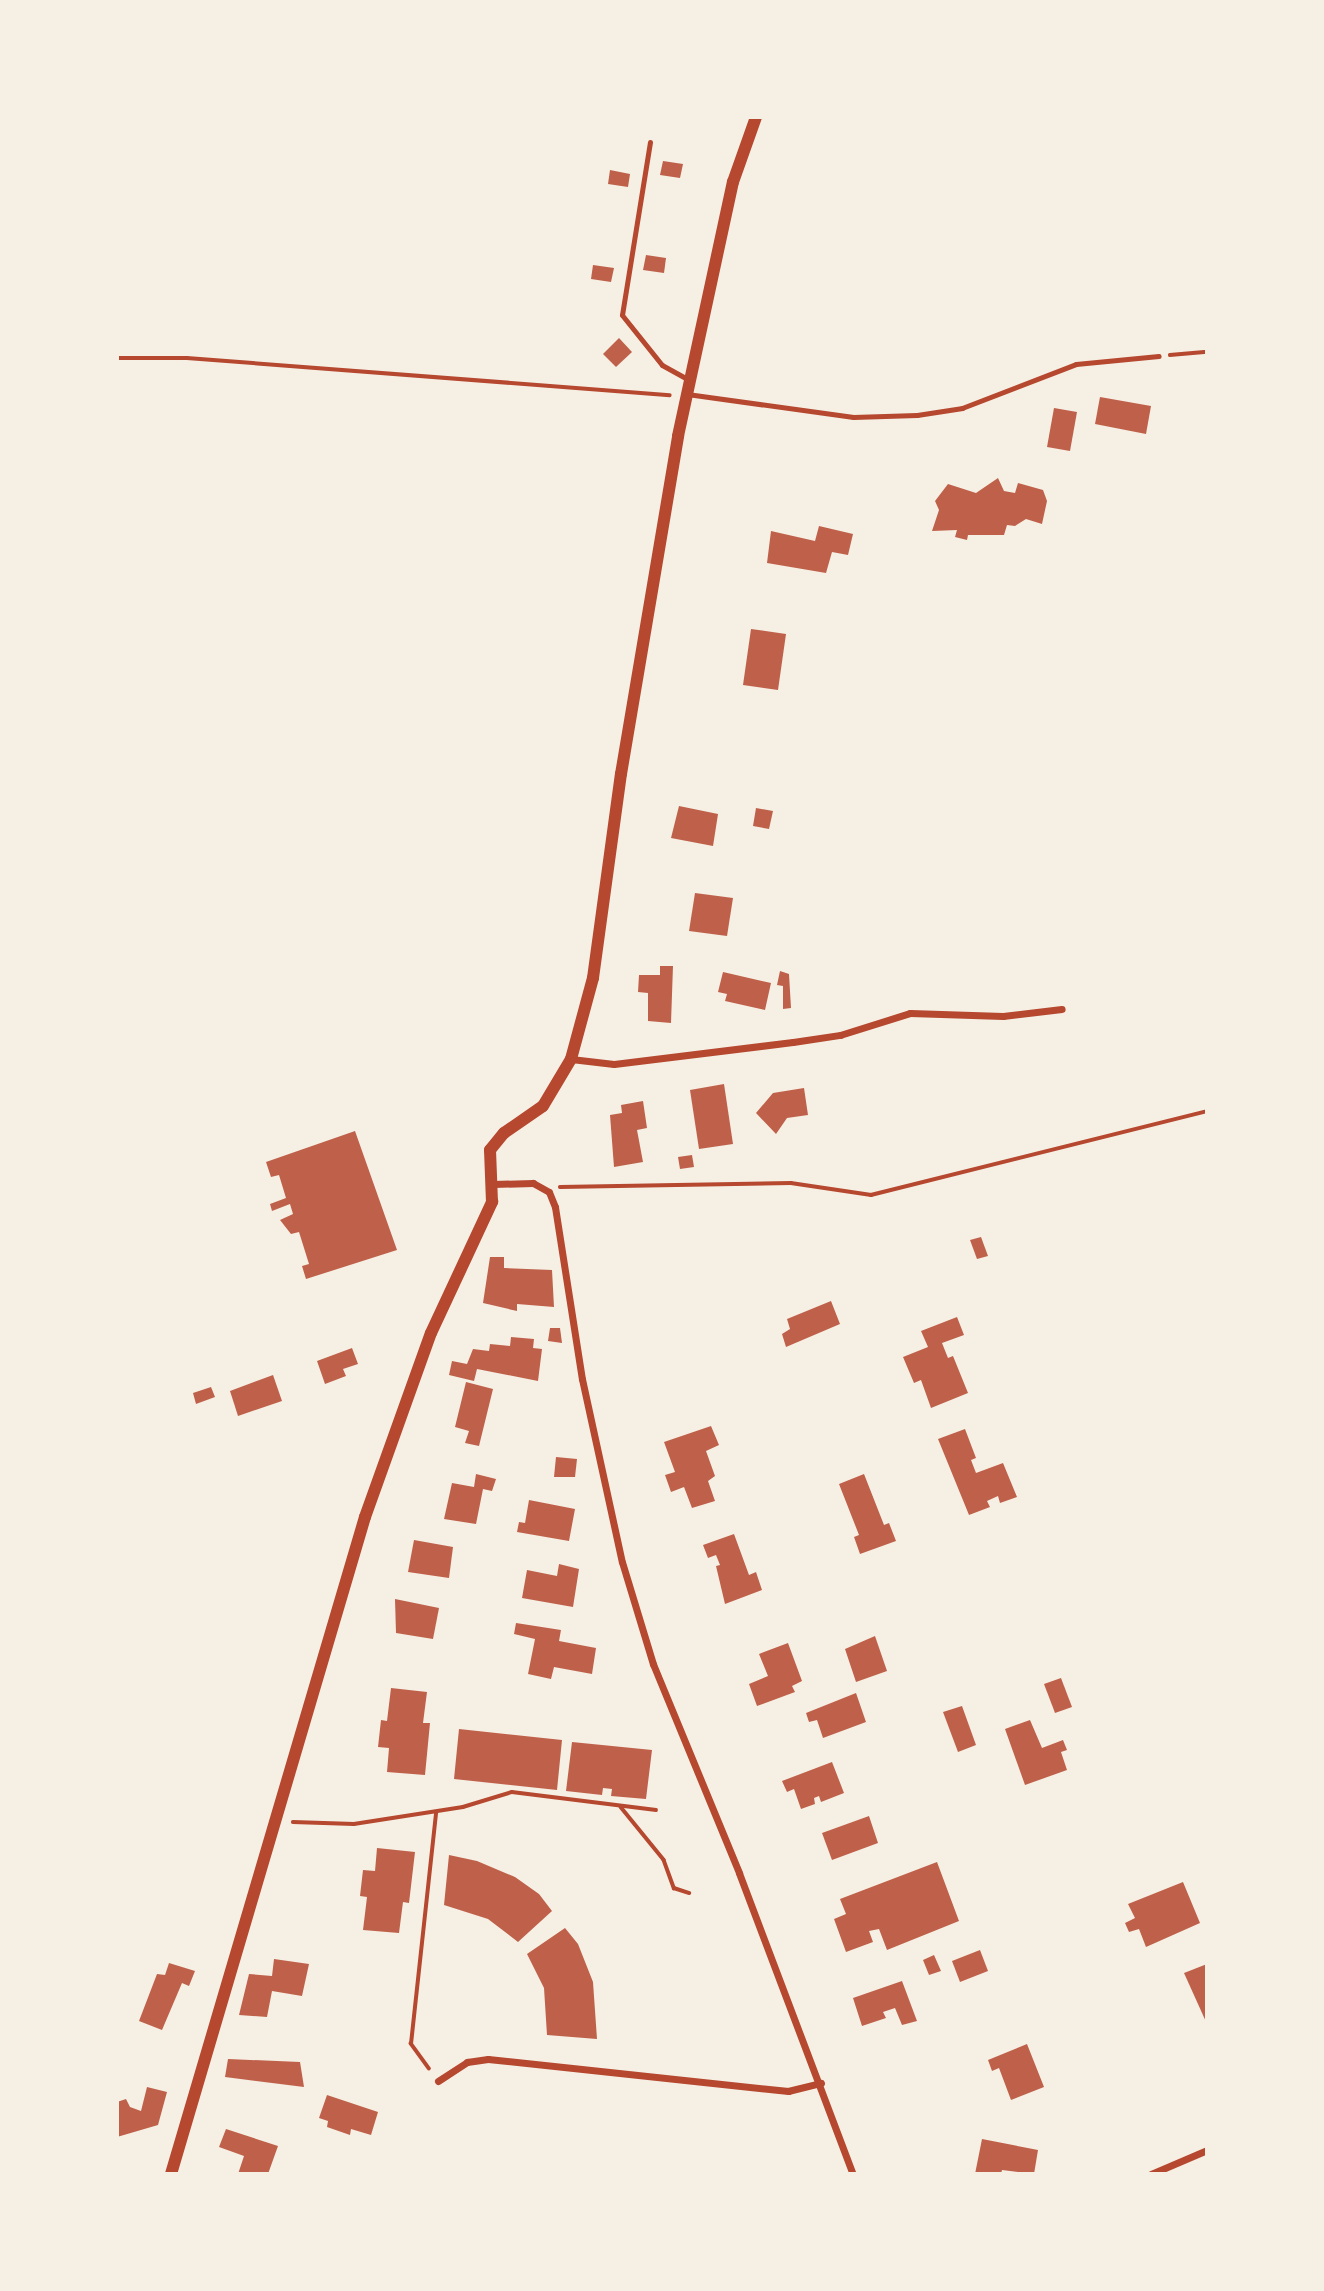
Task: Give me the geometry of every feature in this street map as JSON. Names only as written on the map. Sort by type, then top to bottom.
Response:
[{"type":"street","points":[[171,2174],[365,1517],[431,1333],[485,1223],[493,1184],[490,1161],[494,1141],[543,1106],[571,1059],[593,978],[621,774],[686,394],[733,183],[756,117]]},
{"type":"street","points":[[571,1059],[614,1064],[793,1042],[840,1035],[910,1013],[1003,1016],[1062,1009]]},
{"type":"street","points":[[493,1184],[533,1183],[549,1192],[555,1207],[582,1379],[630,1588],[670,1707],[821,2083],[853,2174]]},
{"type":"street","points":[[438,2081],[467,2062],[488,2059],[788,2091],[821,2083]]},
{"type":"street","points":[[1151,2174],[1207,2150]]},
{"type":"lane","points":[[650,142],[622,315],[662,365],[689,380]]},
{"type":"lane","points":[[686,394],[853,417],[917,415],[962,408],[1076,364],[1159,356]]},
{"type":"path","points":[[1159,356],[1207,352]]},
{"type":"path","points":[[117,358],[187,358],[637,396],[686,394]]},
{"type":"path","points":[[549,1192],[568,1184],[791,1183],[871,1195],[1207,1111]]},
{"type":"path","points":[[276,1818],[319,1826],[436,1812],[512,1792],[656,1810]]},
{"type":"path","points":[[620,1806],[664,1860],[674,1888],[689,1893]]},
{"type":"path","points":[[436,1812],[411,2045],[438,2081]]},
{"type":"building","points":[[663,161],[683,164],[680,178],[660,175]]},
{"type":"building","points":[[610,170],[630,174],[628,187],[608,184]]},
{"type":"building","points":[[646,255],[666,258],[664,273],[643,270]]},
{"type":"building","points":[[593,265],[614,268],[611,282],[591,279]]},
{"type":"building","points":[[619,338],[632,352],[616,367],[603,354]]},
{"type":"building","points":[[1100,397],[1151,406],[1146,434],[1095,424]]},
{"type":"building","points":[[1054,408],[1077,412],[1070,451],[1047,447]]},
{"type":"building","points":[[998,478],[1004,491],[1015,493],[1018,483],[1043,490],[1047,501],[1042,524],[1026,519],[1015,526],[1007,525],[1004,535],[968,535],[967,540],[955,537],[957,530],[932,531],[939,510],[935,501],[948,484],[976,493]]},
{"type":"building","points":[[819,526],[853,534],[848,555],[832,552],[826,573],[767,563],[771,531],[815,541]]},
{"type":"building","points":[[751,629],[786,634],[778,690],[743,685]]},
{"type":"building","points":[[679,806],[718,814],[713,846],[671,838]]},
{"type":"building","points":[[756,808],[773,811],[769,829],[753,826]]},
{"type":"building","points":[[695,893],[733,898],[727,936],[689,931]]},
{"type":"building","points":[[660,966],[673,966],[671,1023],[648,1021],[648,993],[638,992],[639,975],[660,975]]},
{"type":"building","points":[[780,971],[789,974],[791,1008],[783,1009],[783,986],[777,985]]},
{"type":"building","points":[[723,972],[771,983],[765,1010],[725,1001],[727,994],[718,992]]},
{"type":"building","points":[[724,1084],[733,1144],[699,1149],[690,1090]]},
{"type":"building","points":[[804,1088],[808,1115],[787,1118],[776,1134],[756,1113],[773,1093]]},
{"type":"building","points":[[643,1101],[647,1128],[637,1130],[643,1162],[614,1167],[610,1115],[622,1113],[621,1105]]},
{"type":"building","points":[[355,1131],[397,1250],[306,1279],[302,1266],[309,1264],[299,1232],[291,1234],[280,1220],[293,1214],[290,1204],[272,1211],[270,1204],[286,1198],[279,1175],[271,1177],[266,1162]]},
{"type":"building","points":[[692,1155],[694,1167],[680,1169],[678,1157]]},
{"type":"building","points":[[981,1237],[988,1256],[977,1259],[970,1240]]},
{"type":"building","points":[[490,1257],[504,1257],[504,1268],[552,1270],[554,1307],[517,1304],[517,1311],[483,1303]]},
{"type":"building","points":[[831,1301],[840,1324],[786,1347],[782,1334],[790,1329],[787,1319]]},
{"type":"building","points":[[957,1317],[964,1335],[942,1343],[948,1358],[953,1356],[968,1393],[931,1408],[921,1380],[914,1383],[903,1357],[928,1347],[921,1331]]},
{"type":"building","points":[[550,1328],[560,1328],[562,1343],[548,1341]]},
{"type":"building","points":[[511,1337],[534,1339],[533,1348],[542,1349],[538,1381],[477,1369],[474,1381],[449,1375],[452,1361],[467,1364],[473,1349],[489,1351],[490,1344],[510,1346]]},
{"type":"building","points":[[352,1348],[358,1364],[343,1369],[346,1376],[325,1384],[317,1361]]},
{"type":"building","points":[[273,1375],[282,1401],[238,1416],[230,1391]]},
{"type":"building","points":[[466,1382],[493,1389],[479,1446],[465,1443],[469,1431],[455,1427]]},
{"type":"building","points":[[211,1387],[215,1397],[196,1404],[193,1393]]},
{"type":"building","points":[[711,1426],[719,1445],[706,1451],[715,1476],[708,1481],[715,1501],[692,1508],[684,1487],[671,1492],[665,1475],[675,1472],[664,1442]]},
{"type":"building","points":[[965,1429],[976,1458],[971,1460],[976,1473],[1003,1463],[1017,1497],[1000,1503],[998,1496],[987,1501],[990,1507],[969,1515],[938,1439]]},
{"type":"building","points":[[556,1457],[577,1459],[575,1477],[554,1477]]},
{"type":"building","points":[[476,1474],[496,1479],[492,1491],[483,1489],[476,1524],[444,1519],[452,1483],[474,1487]]},
{"type":"building","points":[[864,1474],[884,1525],[889,1523],[896,1541],[860,1554],[854,1537],[859,1535],[839,1484]]},
{"type":"building","points":[[529,1500],[575,1509],[569,1541],[517,1532],[519,1522],[525,1523]]},
{"type":"building","points":[[734,1534],[749,1575],[756,1572],[762,1590],[725,1604],[716,1566],[720,1565],[716,1555],[708,1558],[703,1545]]},
{"type":"building","points":[[414,1540],[453,1547],[449,1578],[408,1572]]},
{"type":"building","points":[[559,1564],[579,1569],[573,1607],[522,1598],[527,1570],[557,1576]]},
{"type":"building","points":[[395,1599],[439,1608],[433,1639],[396,1633]]},
{"type":"building","points":[[516,1623],[561,1630],[559,1641],[596,1648],[592,1674],[554,1667],[551,1679],[528,1674],[535,1639],[514,1634]]},
{"type":"building","points":[[875,1636],[887,1671],[856,1682],[845,1649]]},
{"type":"building","points":[[788,1643],[802,1681],[792,1686],[795,1692],[757,1706],[749,1684],[768,1676],[759,1654]]},
{"type":"building","points":[[1061,1678],[1072,1707],[1055,1713],[1044,1684]]},
{"type":"building","points":[[391,1688],[427,1692],[423,1723],[430,1723],[425,1775],[387,1772],[389,1748],[378,1747],[381,1720],[387,1721]]},
{"type":"building","points":[[856,1693],[866,1722],[823,1738],[817,1720],[809,1722],[806,1713]]},
{"type":"building","points":[[962,1706],[976,1745],[958,1752],[943,1712]]},
{"type":"building","points":[[1030,1720],[1042,1748],[1063,1740],[1067,1750],[1061,1752],[1067,1770],[1025,1785],[1005,1729]]},
{"type":"building","points":[[459,1729],[562,1740],[557,1790],[454,1779]]},
{"type":"building","points":[[572,1742],[652,1750],[646,1799],[611,1796],[612,1789],[603,1788],[602,1795],[566,1791]]},
{"type":"building","points":[[832,1762],[844,1793],[821,1802],[819,1796],[814,1798],[815,1804],[801,1809],[794,1789],[787,1792],[782,1781]]},
{"type":"building","points":[[869,1816],[878,1843],[832,1860],[822,1833]]},
{"type":"building","points":[[377,1848],[415,1852],[409,1903],[403,1902],[399,1933],[363,1930],[367,1897],[360,1896],[363,1870],[375,1871]]},
{"type":"building","points":[[449,1855],[477,1861],[515,1877],[539,1894],[552,1911],[518,1942],[488,1919],[444,1905]]},
{"type":"building","points":[[937,1862],[959,1921],[887,1950],[879,1929],[869,1931],[873,1942],[846,1952],[834,1919],[846,1914],[840,1899]]},
{"type":"building","points":[[1183,1882],[1200,1923],[1146,1947],[1139,1929],[1129,1932],[1125,1923],[1135,1918],[1128,1904]]},
{"type":"building","points":[[565,1928],[578,1944],[593,1982],[597,2039],[547,2035],[544,1988],[527,1954]]},
{"type":"building","points":[[980,1950],[988,1971],[960,1982],[952,1961]]},
{"type":"building","points":[[934,1955],[941,1971],[929,1975],[923,1960]]},
{"type":"building","points":[[274,1959],[309,1964],[302,1996],[272,1991],[267,2017],[239,2015],[249,1974],[272,1976]]},
{"type":"building","points":[[169,1963],[195,1971],[189,1986],[182,1983],[162,2030],[139,2021],[157,1974],[165,1975]]},
{"type":"building","points":[[1207,1964],[1207,2024],[1184,1973]]},
{"type":"building","points":[[902,1981],[917,2021],[902,2025],[895,2008],[883,2012],[886,2018],[862,2026],[853,1998]]},
{"type":"building","points":[[1027,2044],[1044,2087],[1011,2100],[999,2068],[992,2071],[988,2060]]},
{"type":"building","points":[[228,2059],[300,2062],[304,2087],[225,2077]]},
{"type":"building","points":[[147,2087],[167,2092],[158,2125],[117,2137],[117,2102],[126,2099],[130,2107],[141,2111]]},
{"type":"building","points":[[327,2095],[378,2112],[371,2135],[351,2129],[350,2135],[327,2127],[328,2121],[319,2118]]},
{"type":"building","points":[[226,2129],[278,2146],[268,2174],[238,2174],[244,2156],[219,2147]]},
{"type":"building","points":[[982,2139],[1038,2150],[1034,2174],[1002,2170],[1001,2174],[975,2174]]}]
